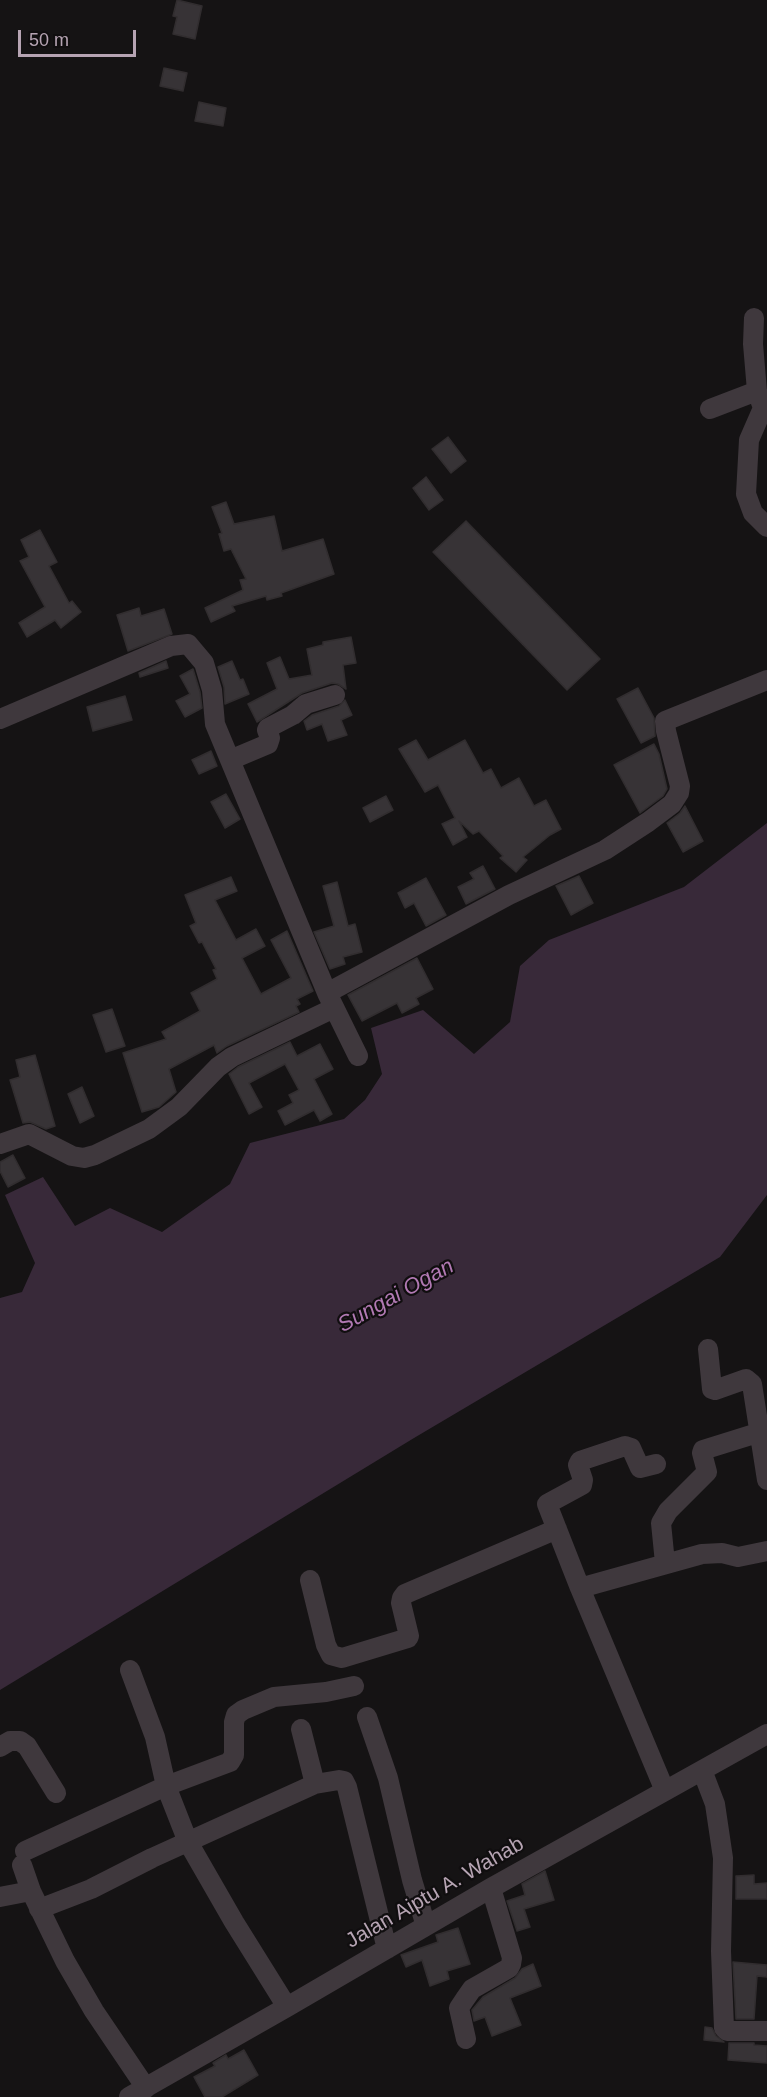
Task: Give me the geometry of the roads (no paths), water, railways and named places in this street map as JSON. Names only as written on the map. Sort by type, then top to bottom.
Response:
[{"type":"street","points":[[754,318],[753,344],[757,392],[763,408],[748,440],[746,494],[753,513],[767,527]]},
{"type":"street","points":[[710,409],[757,392]]},
{"type":"street","points":[[0,719],[171,646],[185,644],[199,656],[208,674],[214,702],[215,724],[330,1001],[358,1056]]},
{"type":"street","points":[[14,1139],[31,1134],[72,1156],[84,1158],[149,1129],[179,1107],[218,1067],[232,1057],[509,895],[605,850],[648,822],[672,804],[679,793],[680,786],[666,731],[666,721],[767,680]]},
{"type":"street","points":[[230,760],[268,744],[270,738],[268,728],[293,715],[306,705],[335,695]]},
{"type":"street","points":[[708,1349],[712,1389],[746,1379],[752,1384],[764,1432],[767,1480]]},
{"type":"street","points":[[665,1563],[661,1523],[668,1511],[707,1472],[703,1450],[764,1432]]},
{"type":"street","points":[[656,1464],[640,1468],[631,1448],[625,1446],[580,1461],[578,1465],[583,1480],[582,1485],[547,1504],[665,1791]]},
{"type":"street","points":[[310,1580],[326,1645],[331,1655],[342,1658],[408,1638],[401,1603],[405,1594],[557,1529]]},
{"type":"street","points":[[580,1588],[702,1554],[722,1553],[738,1557],[767,1551]]},
{"type":"street","points":[[130,1670],[155,1737],[166,1786],[188,1842],[234,1922],[288,2007]]},
{"type":"street","points":[[138,2093],[39,1909],[31,1891],[24,1858],[166,1786],[233,1760],[234,1722],[236,1715],[243,1710],[274,1697],[326,1692],[354,1686]]},
{"type":"street","points":[[367,1718],[388,1778],[412,1880],[426,1926]]},
{"type":"street","points":[[301,1729],[315,1784]]},
{"type":"street","name":"Jalan Aiptu A. Wahab","points":[[138,2093],[491,1888],[767,1734]]},
{"type":"street","points":[[0,1747],[10,1741],[20,1742],[27,1746],[56,1793]]},
{"type":"street","points":[[702,1770],[715,1804],[723,1858],[721,1951],[724,2028],[727,2031],[767,2031]]},
{"type":"street","points":[[39,1909],[91,1889],[315,1784],[339,1780],[344,1781],[347,1787],[387,1949]]},
{"type":"street","points":[[466,2039],[459,2008],[472,1989],[509,1968],[512,1958],[491,1888]]},
{"type":"street","points":[[0,1897],[31,1891]]},
{"type":"water","name":"Sungai Ogan","points":[[767,823],[767,1195],[720,1257],[414,1438],[0,1690],[0,1298],[22,1292],[35,1263],[5,1195],[43,1177],[75,1226],[110,1208],[162,1232],[230,1184],[250,1143],[344,1119],[365,1100],[382,1074],[371,1028],[423,1010],[474,1054],[510,1022],[520,966],[549,940],[684,887]]}]
